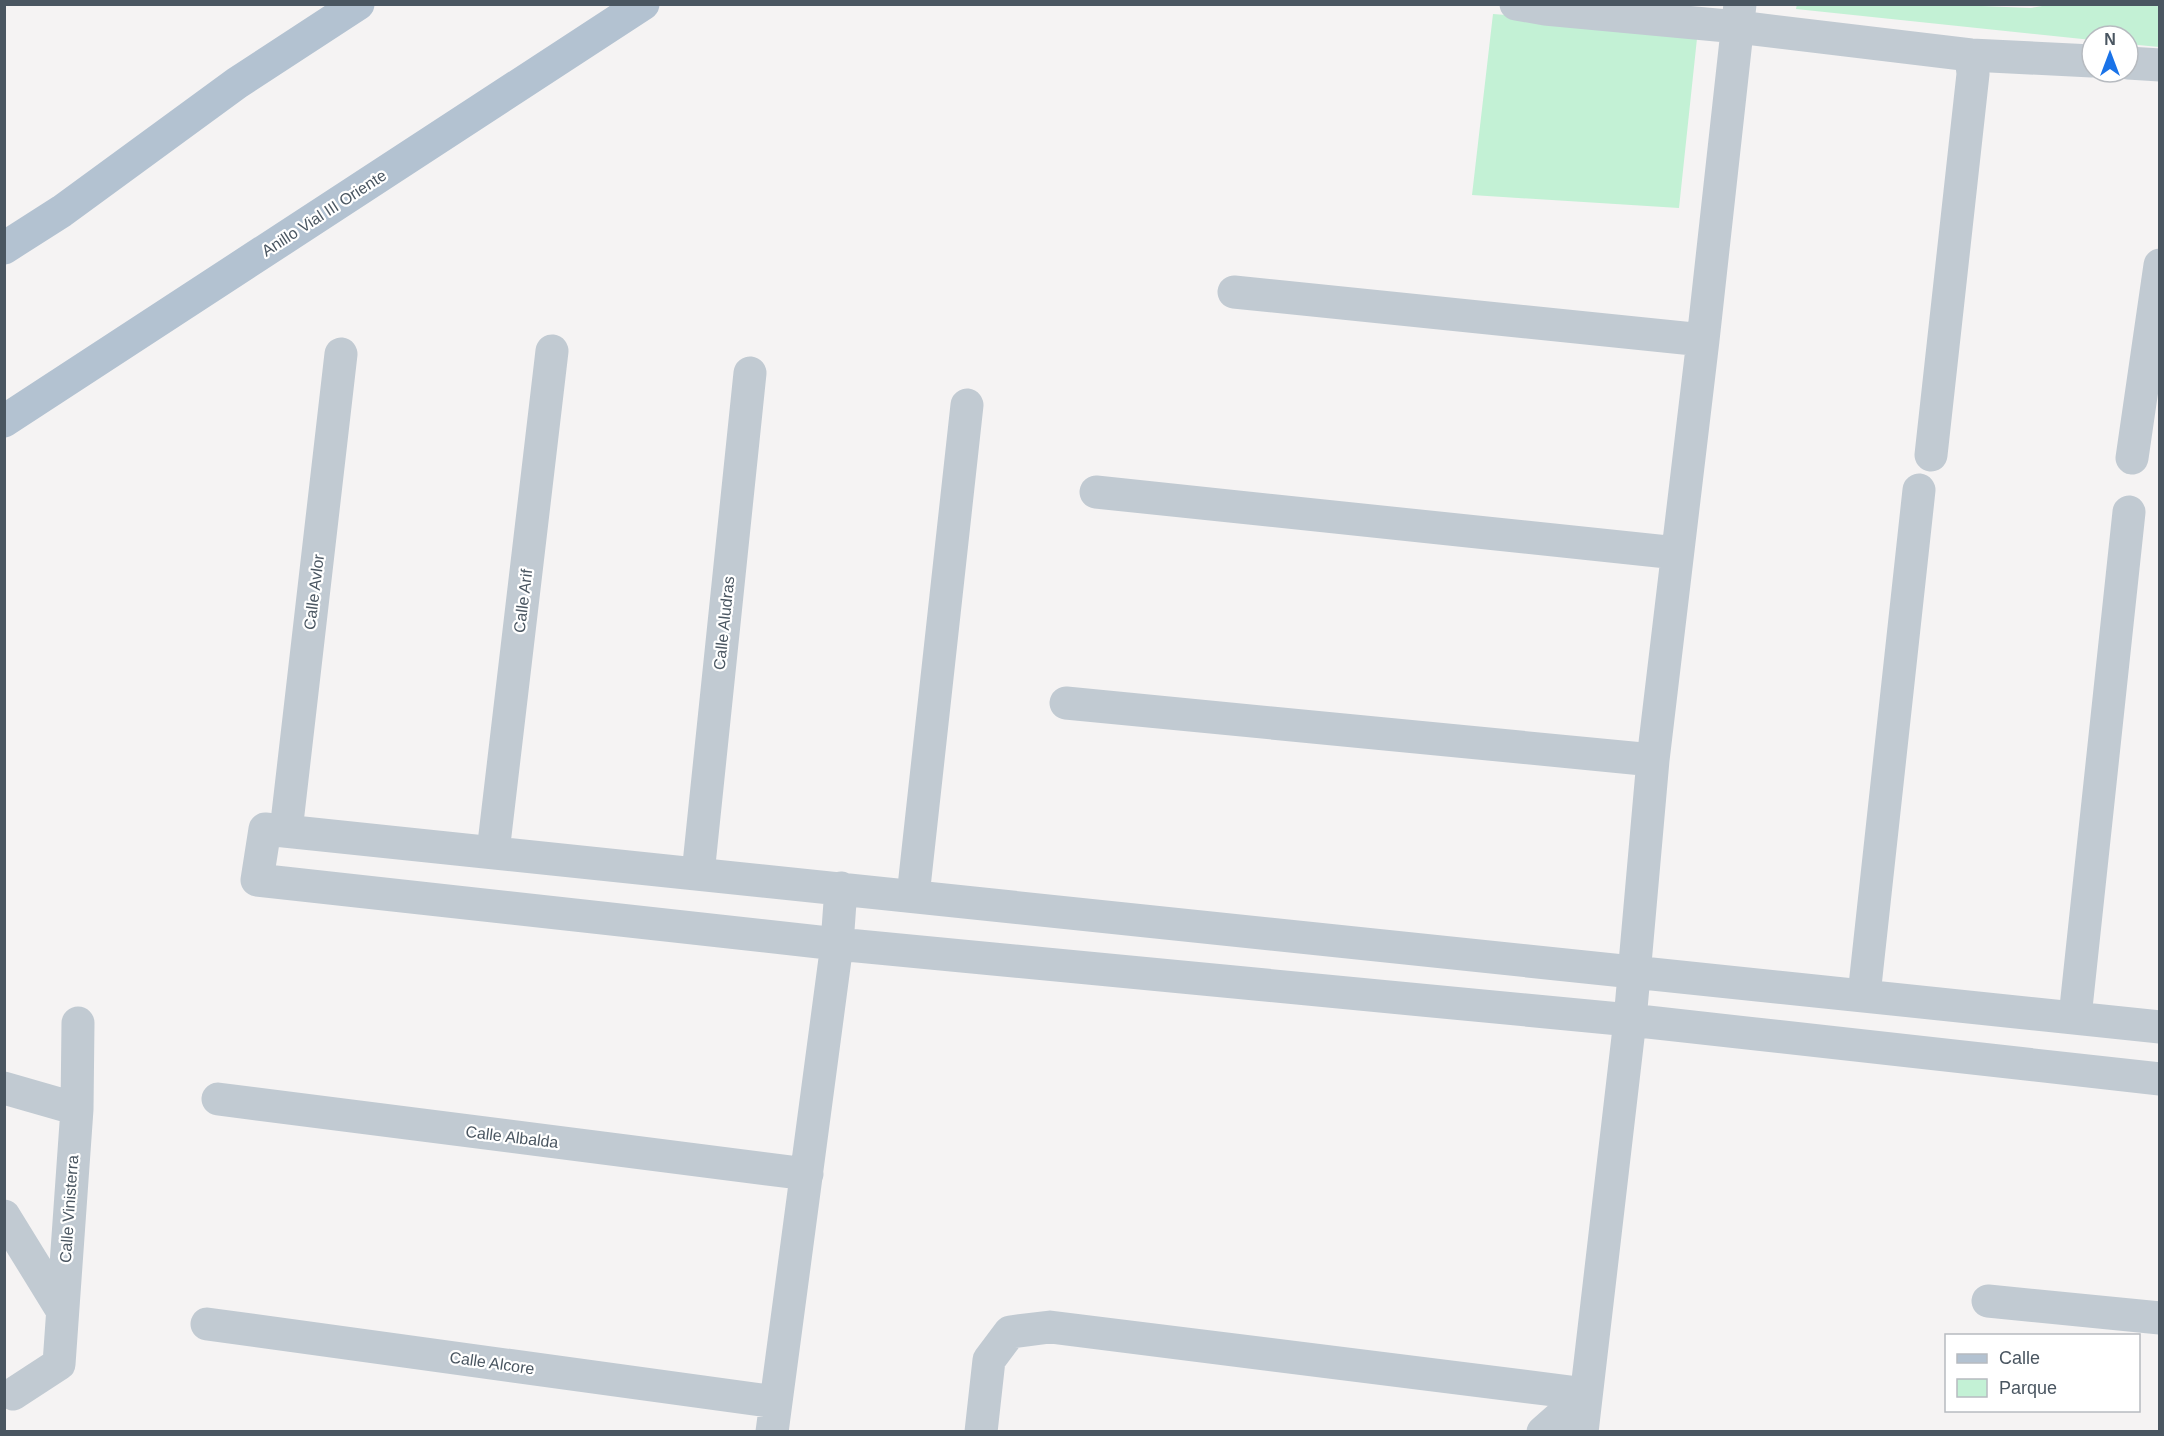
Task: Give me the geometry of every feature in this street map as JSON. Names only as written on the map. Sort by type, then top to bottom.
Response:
[{"type":"main road","points":[[4,248],[62,211],[237,83],[358,4]]},
{"type":"main road","name":"Anillo Vial III Oriente","points":[[4,422],[643,4]]},
{"type":"street","points":[[1516,4],[1545,9],[1739,16],[1971,55],[2080,60]]},
{"type":"street","points":[[1582,1431],[1630,1020],[1653,760],[1739,16]]},
{"type":"street","points":[[1931,455],[1973,74],[1971,55]]},
{"type":"street","points":[[2140,64],[2160,65]]},
{"type":"street","points":[[2132,458],[2160,265]]},
{"type":"street","points":[[1234,292],[1703,340]]},
{"type":"street","name":"Calle Arif","points":[[493,852],[552,351]]},
{"type":"street","name":"Calle Avlor","points":[[286,831],[341,354]]},
{"type":"street","name":"Calle Aludras","points":[[698,874],[750,373]]},
{"type":"street","points":[[913,896],[967,405]]},
{"type":"street","points":[[1864,995],[1919,490]]},
{"type":"street","points":[[1096,492],[1677,553]]},
{"type":"street","points":[[2075,1017],[2129,512]]},
{"type":"street","points":[[1066,703],[1653,760]]},
{"type":"street","points":[[2160,1027],[264,828],[257,880],[837,944],[1630,1020],[2160,1079]]},
{"type":"street","points":[[774,1417],[837,944],[841,888]]},
{"type":"street","points":[[1594,1017],[1600,969]]},
{"type":"street","name":"Calle Vinisterra","points":[[13,1394],[59,1364],[77,1109],[78,1023]]},
{"type":"street","points":[[4,1088],[77,1109]]},
{"type":"street","name":"Calle Albalda","points":[[218,1099],[807,1174]]},
{"type":"street","name":"Calle Vinisterra","points":[[4,1216],[62,1310]]},
{"type":"street","points":[[1988,1301],[2160,1318]]},
{"type":"street","name":"Calle Alcore","points":[[207,1324],[774,1417]]},
{"type":"street","points":[[981,1431],[989,1360],[1011,1332],[1050,1327],[1586,1394]]},
{"type":"street","points":[[1543,1431],[1586,1394]]},
{"type":"green space","points":[[1797,4],[1932,4],[2031,8],[2054,4],[2159,5],[2159,47],[2140,45],[2140,24],[2080,24],[2080,39],[1796,9]]},
{"type":"green space","points":[[1493,14],[1698,29],[1679,208],[1472,195]]}]
